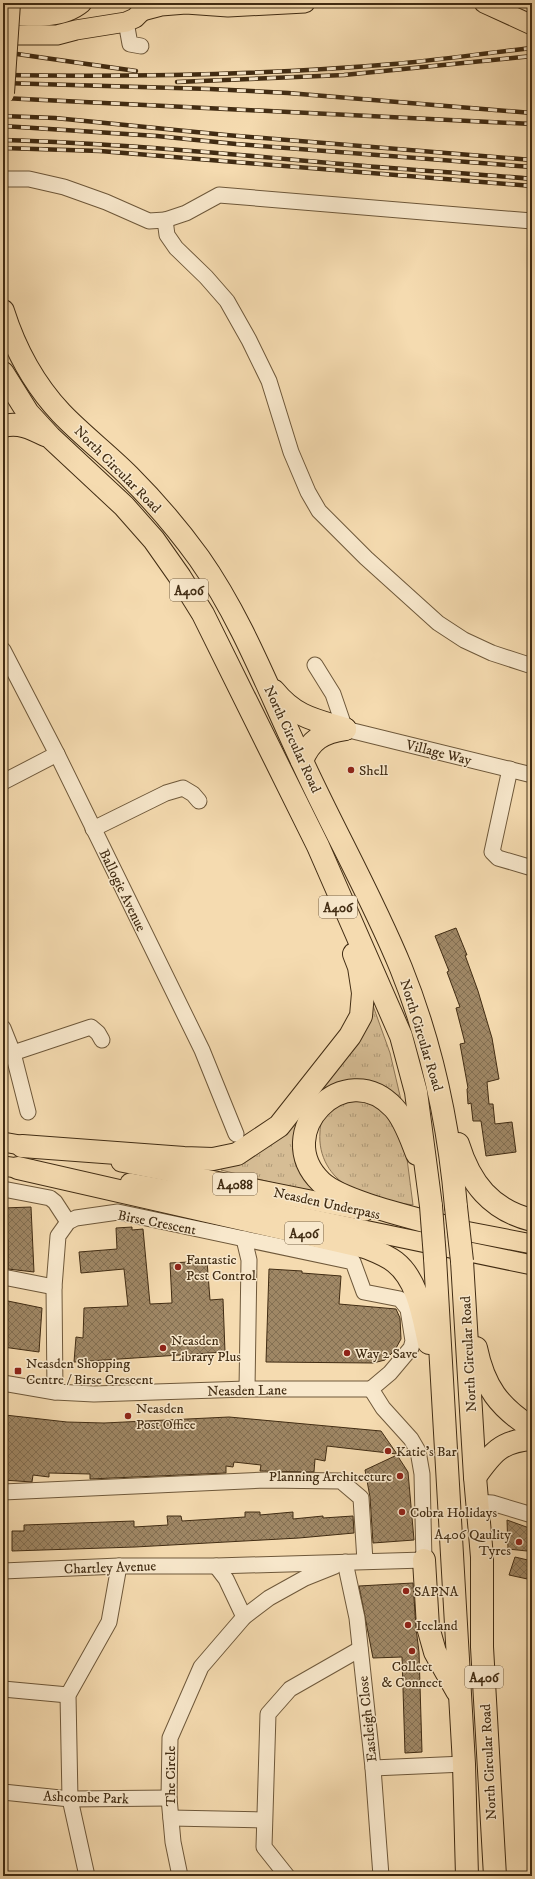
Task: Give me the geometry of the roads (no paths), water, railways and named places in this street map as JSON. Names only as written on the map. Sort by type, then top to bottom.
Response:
[{"type":"highway","points":[[3,93],[9,3]]},
{"type":"highway","name":"North Circular Road","points":[[3,311],[20,353],[46,396],[63,415],[129,475],[155,503],[199,558],[230,609],[265,678],[302,761],[349,856],[400,967],[431,1055],[447,1128],[462,1262],[475,1477],[482,1557],[482,1647],[495,1876]]},
{"type":"highway","name":"North Circular Road","points":[[3,373],[28,413],[50,437],[124,506],[154,540],[180,577],[203,614],[318,846],[401,1036],[416,1092],[430,1196],[435,1258],[464,1764],[467,1876]]},
{"type":"highway","points":[[3,426],[14,424],[23,425],[50,437]]},
{"type":"highway","points":[[265,678],[285,705],[309,718],[346,729]]},
{"type":"highway","points":[[302,761],[306,748],[317,739],[330,731],[346,729]]},
{"type":"highway","name":"A406","points":[[12,1144],[213,1159],[237,1154],[279,1126],[350,1036],[360,1016],[363,993],[359,967],[318,846]]},
{"type":"highway","name":"A406","points":[[431,1055],[462,1157],[475,1184],[489,1200],[505,1210],[532,1220]]},
{"type":"highway","name":"A406","points":[[430,1196],[417,1153],[403,1123],[394,1109],[384,1099],[370,1093],[355,1091],[342,1092],[320,1104],[306,1129],[304,1143],[309,1164],[321,1182],[333,1191],[353,1200],[446,1227]]},
{"type":"highway","name":"A406","points":[[11,1167],[364,1247],[382,1254],[395,1262],[405,1271],[412,1283],[424,1317],[434,1366],[445,1449]]},
{"type":"highway","points":[[464,1292],[478,1357],[489,1388],[505,1409],[532,1428]]},
{"type":"highway","points":[[475,1477],[486,1460],[503,1445],[512,1441],[532,1438]]},
{"type":"highway","points":[[424,1560],[428,1627],[435,1652],[459,1696]]},
{"type":"main road","points":[[3,14],[58,14],[73,10],[82,3]]},
{"type":"main road","points":[[89,3],[99,17],[121,23]]},
{"type":"main road","points":[[3,35],[57,35],[121,23],[135,18],[144,7],[186,3],[228,7],[305,3]]},
{"type":"main road","points":[[484,3],[532,25]]},
{"type":"main road","name":"Neasden Underpass","points":[[12,1144],[201,1176],[532,1244]]},
{"type":"main road","name":"Neasden Underpass","points":[[11,1167],[115,1181],[196,1195],[532,1265]]},
{"type":"street","points":[[121,23],[130,44],[141,46]]},
{"type":"street","points":[[3,179],[29,179],[64,187],[106,202],[149,221],[165,220],[186,213],[220,195],[532,221]]},
{"type":"street","points":[[165,220],[167,234],[176,248],[206,277],[227,301],[250,340],[269,381],[291,452],[308,492],[319,511],[366,558],[438,623],[464,640],[492,653],[532,666]]},
{"type":"street","name":"Ballogie Avenue","points":[[3,650],[57,754],[202,1050],[236,1134]]},
{"type":"street","points":[[315,665],[333,694],[346,729]]},
{"type":"street","name":"Village Way","points":[[346,729],[532,775]]},
{"type":"street","points":[[3,782],[57,754]]},
{"type":"street","points":[[510,769],[492,852],[498,858],[532,868]]},
{"type":"street","points":[[93,829],[166,793],[183,788],[193,794],[199,801]]},
{"type":"street","points":[[13,1052],[91,1027],[98,1033],[102,1040]]},
{"type":"street","points":[[3,1028],[13,1052],[28,1112]]},
{"type":"street","points":[[3,1189],[50,1198],[55,1202],[68,1222],[58,1236],[54,1287],[55,1392]]},
{"type":"street","name":"Birse Crescent","points":[[68,1222],[76,1218],[118,1212],[352,1262],[364,1292],[400,1299],[408,1309],[413,1341],[411,1348],[390,1373],[371,1389]]},
{"type":"street","points":[[244,1239],[249,1260],[247,1389]]},
{"type":"street","points":[[3,1277],[54,1287]]},
{"type":"street","name":"Neasden Lane","points":[[3,1383],[55,1392],[94,1394],[247,1389],[371,1389]]},
{"type":"street","points":[[371,1389],[383,1408],[411,1439],[418,1451],[422,1474],[424,1560]]},
{"type":"street","points":[[3,1492],[265,1480],[341,1481],[361,1498],[365,1561]]},
{"type":"street","points":[[477,1502],[492,1503],[532,1515]]},
{"type":"street","name":"Chartley Avenue","points":[[3,1571],[120,1566],[216,1566],[424,1560]]},
{"type":"street","name":"The Circle","points":[[180,1876],[170,1818],[170,1738],[201,1667],[244,1617],[269,1598],[305,1578],[345,1562]]},
{"type":"street","name":"Eastleigh Close","points":[[345,1562],[357,1618],[373,1768],[381,1876]]},
{"type":"street","points":[[87,1876],[70,1799],[68,1695],[109,1622],[120,1566]]},
{"type":"street","points":[[216,1566],[226,1579],[244,1617]]},
{"type":"street","points":[[287,1876],[264,1847],[268,1714],[290,1689],[360,1649]]},
{"type":"street","points":[[3,1689],[68,1695]]},
{"type":"street","points":[[373,1768],[464,1764]]},
{"type":"street","name":"Ashcombe Park","points":[[3,1792],[70,1799],[169,1798]]},
{"type":"street","points":[[170,1818],[264,1820]]},
{"type":"railway","points":[[3,75],[101,76],[296,71],[411,62],[532,48]]},
{"type":"railway","points":[[3,52],[136,71]]},
{"type":"railway","points":[[177,82],[344,75],[532,56]]},
{"type":"railway","points":[[3,83],[210,89],[288,93],[532,113]]},
{"type":"railway","points":[[3,98],[532,124]]},
{"type":"railway","points":[[3,116],[55,118],[226,135],[532,160]]},
{"type":"railway","points":[[3,126],[157,136],[236,144],[532,167]]},
{"type":"railway","points":[[3,140],[45,141],[172,149],[532,179]]},
{"type":"railway","points":[[3,148],[100,151],[532,186]]},
{"type":"place","name":"Shell","points":[[351,770]]},
{"type":"place","name":"Fantastic Pest Control","points":[[178,1267]]},
{"type":"place","name":"Neasden Library Plus","points":[[163,1348]]},
{"type":"place","name":"Way 2 Save","points":[[347,1353]]},
{"type":"place","name":"Neasden Shopping Centre / Birse Crescent","points":[[18,1371]]},
{"type":"place","name":"Neasden Post Office","points":[[128,1416]]},
{"type":"place","name":"Katie's Bar","points":[[388,1451]]},
{"type":"place","name":"Planning Architecture","points":[[400,1476]]},
{"type":"place","name":"Cobra Holidays","points":[[402,1512]]},
{"type":"place","name":"A406 Qaulity Tyres","points":[[519,1542]]},
{"type":"place","name":"SAPNA","points":[[406,1591]]},
{"type":"place","name":"Iceland","points":[[408,1625]]},
{"type":"place","name":"Collect & Connect","points":[[412,1651]]}]
